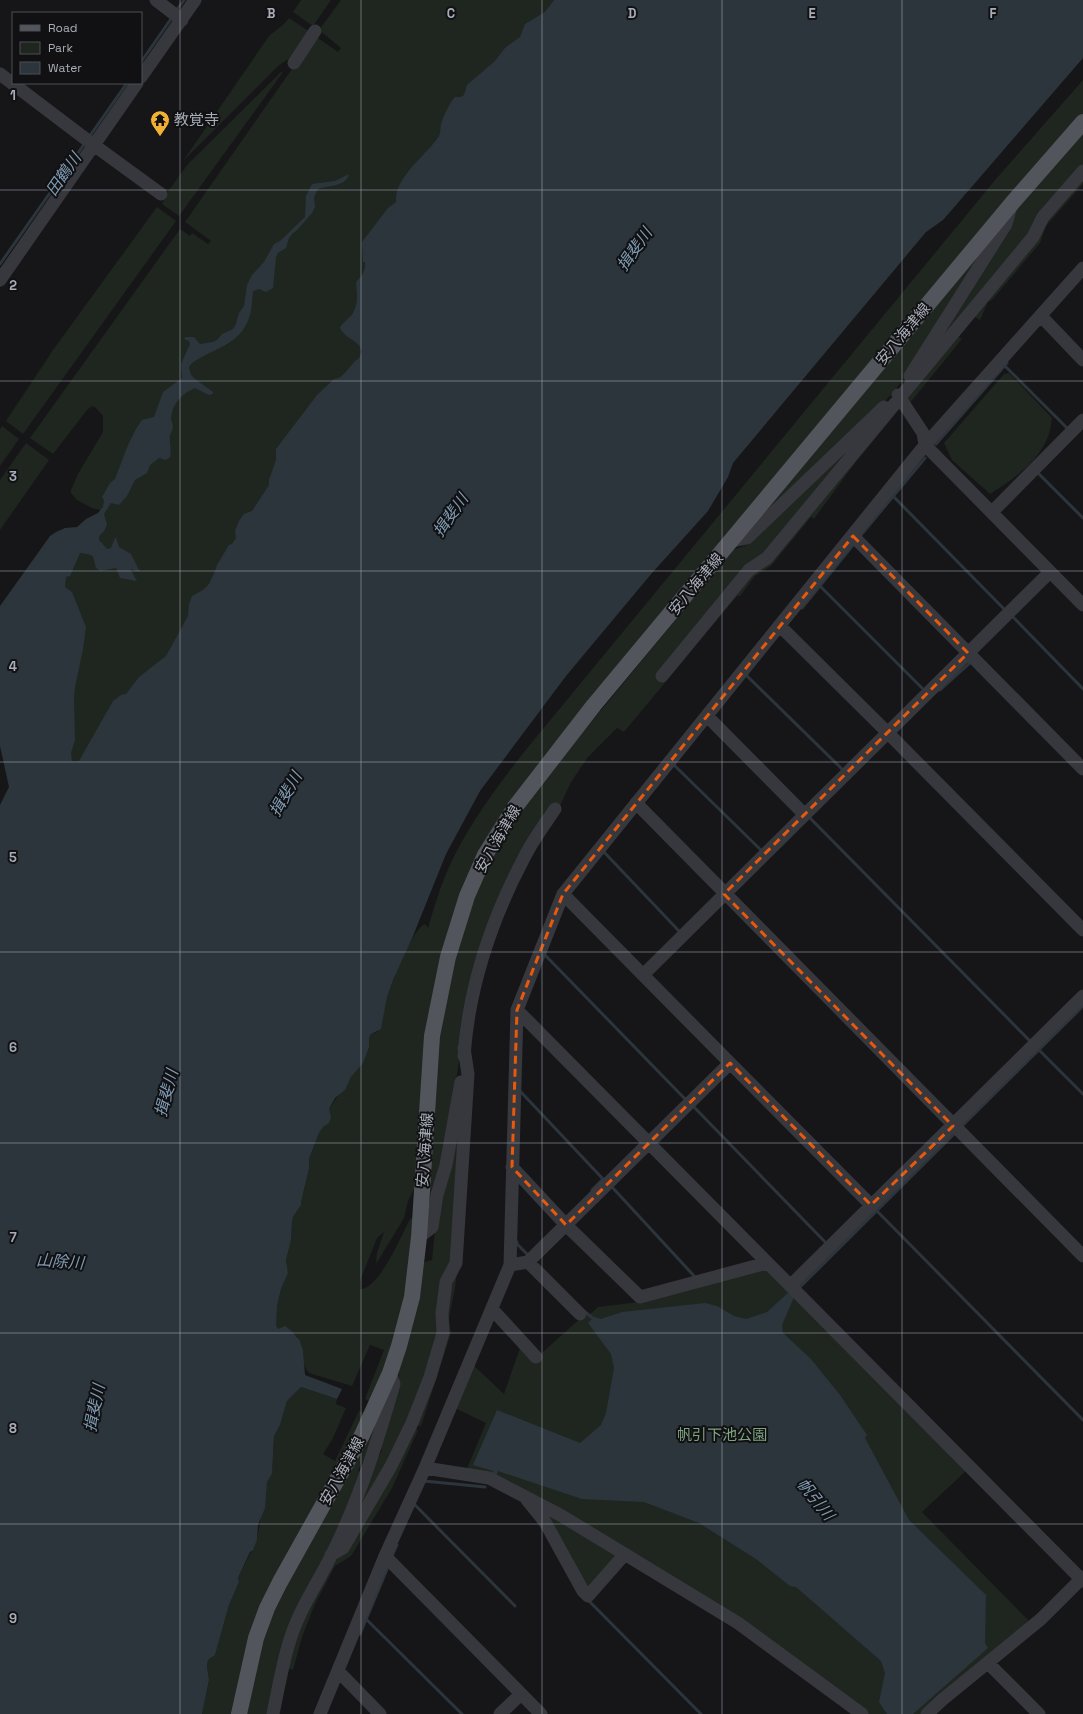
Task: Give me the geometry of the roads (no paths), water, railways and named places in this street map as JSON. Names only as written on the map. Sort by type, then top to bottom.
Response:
[{"type":"main road","name":"安八海津線","points":[[239,1714],[256,1638],[267,1608],[362,1435],[390,1373],[399,1346],[412,1297],[419,1236],[432,1036],[448,957],[467,896],[485,855],[515,807],[594,705],[1013,202],[1083,122]]},
{"type":"street","points":[[156,0],[177,16]]},
{"type":"street","points":[[142,75],[177,16],[195,0]]},
{"type":"street","points":[[294,63],[315,31]]},
{"type":"street","points":[[0,74],[12,83]]},
{"type":"street","points":[[13,84],[89,142],[161,194]]},
{"type":"street","points":[[0,280],[89,142],[136,84]]},
{"type":"street","points":[[662,676],[749,570],[767,558],[899,396],[1034,237],[1043,217],[1083,170]]},
{"type":"street","points":[[732,541],[747,538],[899,396],[1006,224],[1013,202]]},
{"type":"street","points":[[320,1714],[385,1556],[425,1468],[510,1265],[517,1010],[562,894],[925,445],[1083,268]]},
{"type":"street","points":[[1041,316],[1083,360]]},
{"type":"street","points":[[899,396],[923,433],[925,445],[1083,605]]},
{"type":"street","points":[[992,512],[1083,420]]},
{"type":"street","points":[[852,536],[1083,769]]},
{"type":"street","points":[[643,975],[1050,572]]},
{"type":"street","points":[[780,626],[1083,930]]},
{"type":"street","points":[[707,716],[804,814]]},
{"type":"street","points":[[636,803],[724,894],[1083,1256]]},
{"type":"street","points":[[419,1236],[432,1227],[437,1195],[446,1165],[462,1072],[464,1048],[472,998],[492,929],[526,854],[555,809]]},
{"type":"street","points":[[562,894],[871,1205]]},
{"type":"street","points":[[793,1289],[871,1205],[953,1126],[1083,996]]},
{"type":"street","points":[[517,1010],[1082,1579],[1041,1619],[927,1714]]},
{"type":"street","points":[[331,1555],[343,1548],[391,1466],[412,1423],[430,1377],[443,1333],[442,1313],[446,1282],[456,1263],[468,1074],[464,1048]]},
{"type":"street","points":[[510,1265],[528,1262],[730,1063]]},
{"type":"street","points":[[512,1167],[566,1225],[640,1297],[768,1263]]},
{"type":"street","points":[[528,1262],[580,1314]]},
{"type":"street","points":[[492,1309],[536,1357]]},
{"type":"street","points":[[273,1714],[289,1643],[296,1621],[331,1555],[367,1472],[394,1384],[390,1373]]},
{"type":"street","points":[[425,1468],[489,1478],[562,1516],[738,1623],[862,1714]]},
{"type":"street","points":[[523,1495],[545,1522],[583,1591],[588,1596],[625,1554]]},
{"type":"street","points":[[385,1556],[541,1714]]},
{"type":"street","points":[[988,1663],[1039,1714]]},
{"type":"street","points":[[338,1671],[380,1714]]},
{"type":"street","points":[[500,1714],[521,1694]]},
{"type":"water","points":[[554,0],[1083,0],[1083,58],[943,220],[926,232],[733,463],[728,477],[708,511],[652,573],[566,676],[480,791],[446,854],[413,936],[393,980],[387,997],[381,1029],[371,1034],[369,1038],[369,1047],[363,1063],[351,1077],[345,1090],[335,1098],[329,1109],[331,1117],[329,1123],[324,1126],[319,1133],[309,1159],[309,1169],[301,1205],[293,1217],[291,1240],[286,1260],[288,1273],[281,1289],[277,1306],[276,1325],[278,1329],[285,1326],[299,1339],[303,1350],[305,1375],[342,1389],[337,1399],[301,1387],[287,1401],[280,1425],[274,1436],[272,1474],[267,1482],[265,1508],[258,1525],[257,1540],[238,1578],[239,1582],[229,1605],[215,1655],[208,1660],[207,1666],[209,1680],[202,1714],[0,1714],[0,805],[9,787],[0,746],[0,606],[50,536],[65,528],[77,527],[86,519],[98,513],[103,507],[104,500],[102,497],[110,483],[115,479],[136,429],[142,420],[154,417],[163,392],[182,378],[181,364],[190,344],[189,341],[184,339],[186,337],[194,337],[200,344],[213,342],[222,334],[233,329],[239,313],[244,306],[247,285],[252,275],[264,262],[274,244],[280,241],[305,217],[306,196],[312,184],[335,181],[349,174],[341,183],[318,189],[314,197],[315,207],[312,213],[292,234],[286,248],[278,253],[276,257],[273,288],[266,292],[259,289],[253,291],[250,315],[245,327],[225,345],[200,358],[189,367],[191,375],[213,392],[213,394],[209,395],[195,388],[190,390],[178,400],[173,408],[171,418],[173,427],[170,435],[170,457],[166,460],[159,458],[150,465],[147,473],[135,480],[127,496],[119,505],[111,503],[104,514],[107,525],[99,536],[99,540],[107,549],[111,548],[116,538],[119,547],[131,554],[140,572],[130,569],[137,581],[120,578],[116,568],[100,571],[96,568],[93,556],[80,553],[70,576],[66,577],[65,587],[72,592],[86,627],[75,687],[75,740],[71,753],[72,761],[79,761],[113,701],[121,695],[126,694],[139,677],[166,656],[188,616],[189,604],[192,596],[203,590],[209,584],[217,565],[229,545],[232,544],[236,538],[235,531],[239,521],[244,514],[252,511],[269,485],[269,480],[276,460],[276,449],[317,395],[334,379],[339,378],[344,374],[359,358],[362,352],[360,348],[356,342],[346,335],[340,328],[354,312],[357,296],[356,282],[365,268],[365,262],[363,262],[362,242],[388,208],[396,202],[400,184],[412,167],[439,136],[442,121],[453,99],[464,95],[467,85],[495,61],[505,48],[520,37],[525,24],[545,12]]},
{"type":"water","name":"帆引下池公園","points":[[789,1292],[794,1297],[782,1325],[783,1333],[811,1359],[840,1395],[867,1435],[865,1438],[909,1520],[986,1595],[985,1643],[988,1648],[913,1714],[887,1714],[879,1702],[885,1673],[881,1661],[796,1587],[790,1586],[756,1559],[699,1523],[644,1502],[582,1499],[498,1471],[496,1477],[493,1475],[493,1471],[473,1465],[497,1410],[580,1443],[601,1425],[606,1413],[614,1368],[611,1354],[588,1323],[594,1317],[601,1319],[622,1312],[705,1303],[717,1306],[734,1316],[746,1319],[767,1312]]},
{"type":"waterway","name":"田鶴川","points":[[176,11],[184,0]]},
{"type":"waterway","name":"田鶴川","points":[[142,61],[173,16]]},
{"type":"waterway","name":"田鶴川","points":[[89,137],[126,84]]},
{"type":"waterway","name":"田鶴川","points":[[0,264],[85,143]]},
{"type":"waterway","points":[[936,444],[1007,363]]},
{"type":"waterway","points":[[1005,366],[1067,428]]},
{"type":"waterway","points":[[861,535],[925,458]]},
{"type":"waterway","points":[[1037,472],[1083,518]]},
{"type":"waterway","points":[[893,496],[1005,610]]},
{"type":"waterway","points":[[802,608],[853,545]]},
{"type":"waterway","points":[[820,586],[925,691]]},
{"type":"waterway","points":[[1013,617],[1083,689]]},
{"type":"waterway","points":[[940,690],[971,662]]},
{"type":"waterway","points":[[747,676],[842,769]]},
{"type":"waterway","points":[[674,765],[763,852]]},
{"type":"waterway","points":[[810,818],[1031,1042]]},
{"type":"waterway","points":[[604,852],[679,931]]},
{"type":"waterway","points":[[545,955],[687,1101]]},
{"type":"waterway","points":[[961,1127],[1083,1006]]},
{"type":"waterway","points":[[1038,1049],[1083,1094]]},
{"type":"waterway","points":[[520,1091],[603,1179],[592,1190]]},
{"type":"waterway","points":[[693,1106],[827,1244]]},
{"type":"waterway","points":[[798,1289],[954,1134]]},
{"type":"waterway","points":[[612,1187],[696,1278]]},
{"type":"waterway","points":[[876,1210],[1083,1420]]},
{"type":"waterway","points":[[517,1242],[517,1244],[528,1255]]},
{"type":"waterway","points":[[584,1311],[595,1320]]},
{"type":"waterway","points":[[424,1481],[485,1487]]},
{"type":"waterway","points":[[414,1504],[515,1606]]},
{"type":"waterway","points":[[392,1556],[397,1545]]},
{"type":"waterway","points":[[360,1634],[388,1567]]},
{"type":"waterway","points":[[588,1600],[701,1714]]},
{"type":"waterway","points":[[366,1619],[462,1714]]},
{"type":"place","name":"教覚寺","points":[[160,137]]},
{"type":"water label","name":"揖斐川","points":[[634,249]]},
{"type":"water label","name":"揖斐川","points":[[450,515]]},
{"type":"water label","name":"揖斐川","points":[[285,794]]},
{"type":"water label","name":"揖斐川","points":[[166,1093]]},
{"type":"water label","name":"山除川","points":[[60,1261]]},
{"type":"water label","name":"揖斐川","points":[[94,1408]]},
{"type":"water label","name":"帆引川","points":[[816,1499]]}]
